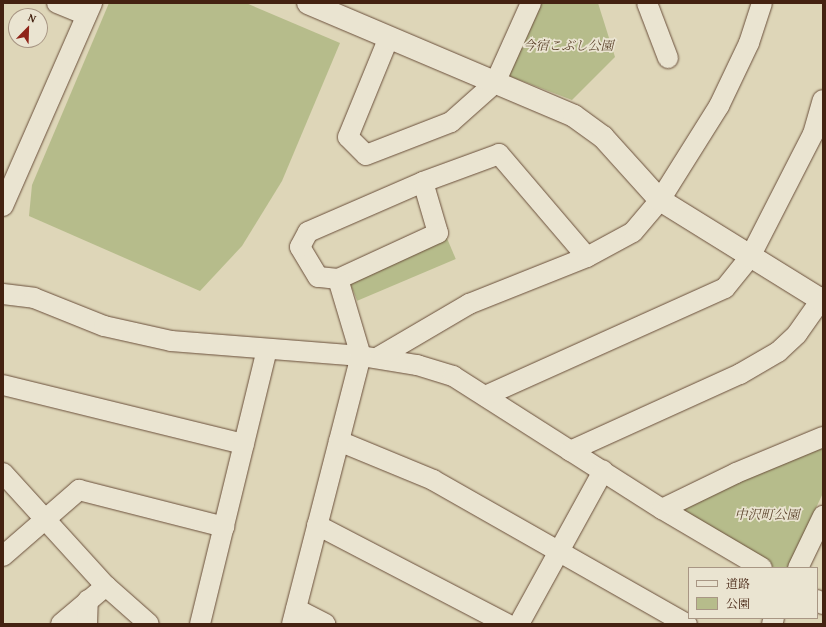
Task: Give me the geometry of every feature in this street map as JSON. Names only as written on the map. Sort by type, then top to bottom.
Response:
[{"type":"street","points":[[3,206],[89,9],[57,3]]},
{"type":"street","points":[[308,3],[580,121],[603,137],[660,200],[750,257],[822,300],[797,334],[778,352],[740,374],[570,451]]},
{"type":"street","points":[[389,38],[348,137],[366,155],[451,122],[495,83],[531,3]]},
{"type":"street","points":[[647,3],[668,58]]},
{"type":"street","points":[[369,357],[469,304],[587,257],[633,232],[660,200],[719,106],[749,43],[762,3]]},
{"type":"street","points":[[485,396],[724,288],[750,257],[813,134],[823,100]]},
{"type":"street","points":[[423,182],[438,233],[338,279],[318,277],[300,248],[308,232],[423,182],[499,154],[587,257]]},
{"type":"street","points":[[324,624],[294,616],[339,442],[369,357],[338,279]]},
{"type":"street","points":[[3,294],[34,298],[104,326],[171,341],[369,357],[417,365],[452,376],[662,509],[760,567]]},
{"type":"street","points":[[200,624],[268,349]]},
{"type":"street","points":[[3,385],[244,444]]},
{"type":"street","points":[[662,509],[736,473],[823,437]]},
{"type":"street","points":[[339,442],[434,480],[687,624]]},
{"type":"street","points":[[519,624],[603,471]]},
{"type":"street","points":[[3,473],[106,586],[149,624]]},
{"type":"street","points":[[3,556],[79,490],[224,527]]},
{"type":"street","points":[[798,567],[823,516]]},
{"type":"street","points":[[317,525],[507,624]]},
{"type":"street","points":[[61,624],[106,586]]},
{"type":"street","points":[[87,624],[88,600]]},
{"type":"green space","points":[[109,3],[246,3],[340,43],[282,181],[242,246],[200,291],[29,216],[32,185]]},
{"type":"green space","name":"今宿こぶし公園","points":[[542,3],[598,3],[615,57],[572,100],[509,76]]},
{"type":"green space","points":[[446,236],[456,259],[357,301],[348,278]]},
{"type":"green space","name":"中沢町公園","points":[[823,441],[823,493],[788,567],[773,567],[676,511]]}]
